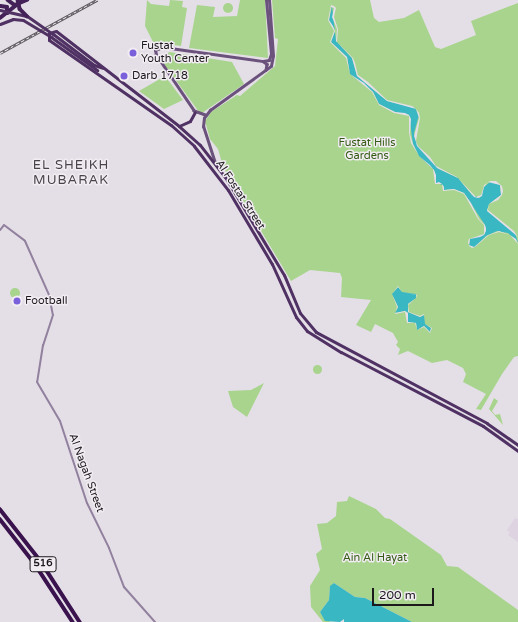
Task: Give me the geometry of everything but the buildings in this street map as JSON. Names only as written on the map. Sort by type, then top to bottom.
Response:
[{"type":"highway","points":[[0,6],[7,0],[12,4],[18,5],[28,0]]},
{"type":"highway","points":[[18,0],[20,9],[27,16]]},
{"type":"highway","points":[[0,18],[23,0]]},
{"type":"highway","points":[[0,6],[7,7],[7,14]]},
{"type":"highway","name":"516","points":[[0,509],[40,560],[80,622]]},
{"type":"highway","name":"516","points":[[0,519],[35,564],[72,622]]},
{"type":"main road","points":[[215,163],[203,127],[205,115],[265,71],[271,59],[267,0]]},
{"type":"main road","points":[[0,10],[27,16],[100,74]]},
{"type":"main road","points":[[0,24],[13,19],[23,20],[52,36],[94,64],[104,68]]},
{"type":"main road","name":"Al Fostat Street","points":[[518,445],[481,420],[326,339],[306,321],[288,285],[215,163],[179,126],[56,31],[49,33],[49,40],[100,74],[171,125],[194,146],[228,190],[283,287],[301,325],[317,339],[483,426],[518,451]]},
{"type":"main road","points":[[205,115],[195,112],[156,56],[155,50],[163,47],[262,61],[271,59]]},
{"type":"main road","points":[[262,61],[267,66],[265,71]]},
{"type":"main road","points":[[179,126],[189,122],[195,112]]},
{"type":"main road","points":[[283,287],[288,285]]},
{"type":"main road","points":[[286,295],[291,293]]},
{"type":"street","name":"Al Nagah Street","points":[[0,230],[4,225],[21,237],[28,246],[52,304],[52,320],[43,345],[37,382],[60,421],[86,503],[117,567],[124,587],[155,622]]},
{"type":"shaded area","points":[[515,518],[518,519],[518,542],[508,535],[510,532],[507,530]]},
{"type":"green space","points":[[147,0],[151,4],[169,6],[170,0],[183,1],[182,7],[187,8],[181,46],[153,42],[145,26]]},
{"type":"green space","points":[[240,0],[265,0],[268,58],[189,48],[197,5],[215,7],[213,17],[237,16]]},
{"type":"green space","name":"Fustat Hills Gardens","points":[[272,0],[370,0],[374,18],[379,22],[404,18],[419,10],[435,47],[441,49],[476,35],[471,21],[518,3],[518,356],[514,357],[502,374],[481,410],[476,409],[486,394],[463,382],[466,374],[463,368],[447,360],[432,363],[408,351],[398,355],[400,349],[396,345],[398,342],[393,333],[375,324],[371,332],[356,325],[371,300],[341,297],[342,278],[340,273],[310,270],[291,281],[223,167],[218,149],[210,139],[205,121],[211,112],[237,95],[240,96],[275,66],[278,39],[275,38]]},
{"type":"green space","points":[[226,3],[230,3],[232,4],[232,12],[226,13],[223,10],[223,6]]},
{"type":"green space","points":[[170,52],[232,62],[244,84],[202,113],[199,112],[159,57]]},
{"type":"green space","points":[[165,76],[183,100],[164,109],[139,91]]},
{"type":"green space","points":[[15,288],[20,293],[15,298],[10,293]]},
{"type":"green space","name":"Football","points":[[17,296],[22,301],[17,306],[12,301]]},
{"type":"green space","points":[[315,365],[319,365],[321,369],[319,373],[315,373],[313,371],[313,367]]},
{"type":"green space","points":[[264,383],[247,417],[233,407],[228,391],[251,390]]},
{"type":"green space","points":[[494,398],[498,401],[492,411],[495,415],[500,414],[503,425],[489,409]]},
{"type":"green space","name":"Ain Al Hayat","points":[[349,496],[376,509],[385,518],[390,519],[441,555],[447,566],[458,567],[518,610],[518,622],[412,622],[365,598],[355,597],[334,583],[330,588],[329,600],[320,612],[326,621],[329,619],[330,622],[323,622],[311,607],[310,586],[320,570],[316,554],[322,549],[317,524],[327,523],[336,516],[337,502],[347,501]]},
{"type":"water","points":[[332,6],[335,31],[329,20]]},
{"type":"water","points":[[335,31],[336,41],[352,58],[357,76],[387,101],[415,108],[419,115],[414,133],[417,145],[439,169],[458,178],[472,195],[480,198],[484,187],[490,182],[500,185],[501,195],[489,204],[487,210],[515,233],[518,242],[508,233],[497,231],[486,236],[475,247],[469,246],[470,239],[485,234],[485,225],[464,193],[454,189],[444,190],[443,185],[436,183],[434,170],[419,156],[413,144],[409,115],[395,112],[379,104],[373,92],[350,74],[347,57],[331,42]]},
{"type":"water","points":[[398,287],[402,292],[416,294],[416,298],[408,304],[408,312],[420,317],[424,315],[425,324],[431,328],[430,332],[424,326],[417,330],[416,323],[408,322],[408,313],[405,311],[395,313],[398,307],[392,294]]},
{"type":"water","points":[[334,583],[355,597],[365,598],[412,622],[344,622],[344,619],[340,622],[325,621],[320,612],[329,600],[330,586]]},
{"type":"pier","points":[[331,5],[336,8],[334,17],[338,29],[337,42],[353,58],[358,75],[368,82],[387,100],[412,106],[416,109],[387,101],[357,76],[352,58],[336,41],[337,29],[332,17],[334,8],[331,7],[329,20],[335,31],[331,42],[347,57],[350,74],[346,58],[330,42],[334,31],[328,20]]},
{"type":"pier","points":[[350,74],[364,83],[373,92],[379,104],[395,112],[409,115],[411,119],[410,134],[419,156],[411,143],[409,133],[409,116],[394,113],[379,105],[372,92]]},
{"type":"pier","points":[[416,109],[420,118],[416,141],[418,146],[430,157],[436,166],[458,178],[437,168],[417,146],[414,136],[419,118]]},
{"type":"pier","points":[[419,156],[430,165],[434,170],[436,175],[436,183],[439,182],[442,184],[435,184],[433,169]]},
{"type":"pier","points":[[458,178],[476,197],[481,195],[484,185],[487,183],[484,187],[482,196],[478,198],[474,197]]},
{"type":"pier","points":[[496,181],[502,186],[503,191],[502,195],[498,200],[489,204],[501,195],[500,185],[488,182]]},
{"type":"pier","points":[[442,184],[444,190],[454,189],[464,193],[479,219],[485,225],[486,231],[484,235],[470,239],[469,245],[474,247],[488,235],[499,231],[510,235],[499,232],[489,235],[475,247],[472,248],[469,246],[468,242],[469,239],[484,234],[484,225],[478,219],[464,194],[454,190],[443,191]]},
{"type":"pier","points":[[489,204],[488,210],[514,231],[518,237],[487,211]]},
{"type":"pier","points":[[510,235],[516,239],[518,244]]},
{"type":"pier","points":[[408,305],[409,312],[420,316],[424,314],[425,324],[424,315],[420,317],[408,312]]},
{"type":"pier","points":[[405,311],[408,313],[408,322],[416,323],[417,330],[415,323],[407,323],[405,312],[395,314]]},
{"type":"pier","points":[[425,324],[432,328],[430,333],[424,327],[417,330],[424,326],[430,332],[431,328]]},
{"type":"railway","points":[[0,53],[97,0]]},
{"type":"place","name":"Fustat Youth Center","points":[[133,53]]},
{"type":"place","name":"Darb 1718","points":[[124,76]]},
{"type":"place","name":"Football","points":[[17,301]]},
{"type":"district","name":"EL SHEIKH MUBARAK","points":[[71,174]]}]
